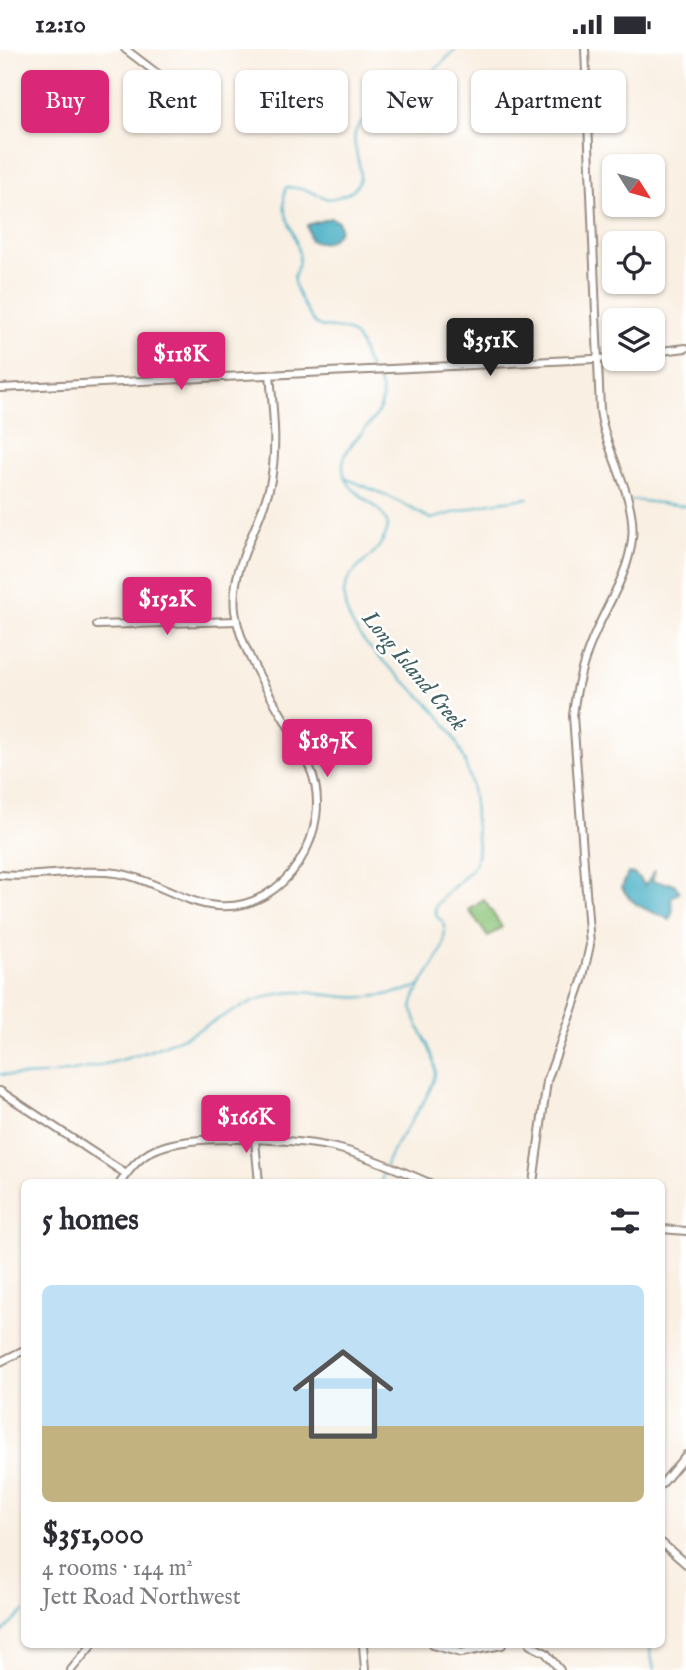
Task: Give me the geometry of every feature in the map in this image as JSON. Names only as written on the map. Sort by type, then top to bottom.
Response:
[{"type":"street","points":[[125,49],[153,70]]},
{"type":"street","points":[[534,1179],[547,1081],[582,981],[590,946],[573,716],[575,697],[589,647],[624,572],[632,539],[626,499],[602,426],[585,49]]},
{"type":"street","points":[[665,351],[686,348]]},
{"type":"street","points":[[0,388],[602,359]]},
{"type":"street","points":[[0,875],[115,873],[218,906],[249,902],[264,895],[288,876],[304,853],[314,828],[317,792],[310,768],[245,644],[237,621],[234,597],[237,573],[265,502],[273,468],[275,437],[270,374]]},
{"type":"street","points":[[97,625],[237,621]]},
{"type":"street","points":[[0,1091],[126,1174]]},
{"type":"street","points":[[123,1179],[145,1155],[171,1143],[203,1140],[324,1145],[420,1179]]},
{"type":"street","points":[[255,1141],[259,1179]]},
{"type":"street","points":[[665,1229],[686,1231]]},
{"type":"street","points":[[0,1362],[21,1352]]},
{"type":"street","points":[[665,1480],[686,1455]]},
{"type":"street","points":[[665,1546],[686,1565]]},
{"type":"street","points":[[71,1670],[89,1648]]},
{"type":"street","points":[[363,1648],[365,1670]]},
{"type":"street","points":[[443,1648],[461,1653],[487,1648]]},
{"type":"street","points":[[536,1648],[546,1653],[561,1670]]},
{"type":"green space","points":[[484,900],[502,927],[488,937],[469,910]]},
{"type":"water","points":[[330,218],[338,221],[340,228],[335,236],[324,242],[310,240],[307,225]]},
{"type":"water","points":[[655,870],[652,881],[674,884],[680,892],[671,898],[673,909],[670,920],[631,900],[622,887],[628,873],[635,874],[645,885]]},
{"type":"waterway","name":"Long Island Creek","points":[[370,368],[355,336],[346,330],[322,327],[315,323],[299,295],[294,284],[299,254],[284,205],[286,187],[304,189],[328,199],[346,194],[356,187],[360,178],[354,138],[357,128],[367,119],[389,111],[456,49]]},
{"type":"waterway","name":"Long Island Creek","points":[[373,373],[381,388],[382,401],[370,424],[351,445],[343,468],[350,486],[379,510],[388,526],[379,547],[356,569],[346,585],[344,596],[347,613],[368,646],[430,705],[450,730],[470,779],[478,845],[474,867],[435,908],[437,917],[443,922],[443,946],[420,986],[412,1008],[434,1062],[433,1082],[392,1153],[382,1179]]},
{"type":"waterway","points":[[347,479],[388,496],[431,519],[491,503],[528,498]]},
{"type":"waterway","points":[[632,500],[686,506]]},
{"type":"waterway","points":[[0,1074],[45,1075],[120,1060],[166,1045],[243,1006],[278,994],[304,992],[366,997],[393,994],[420,986]]},
{"type":"waterway","points":[[0,1635],[21,1614]]},
{"type":"waterway","name":"Long Island Creek","points":[[650,1648],[654,1670]]}]
